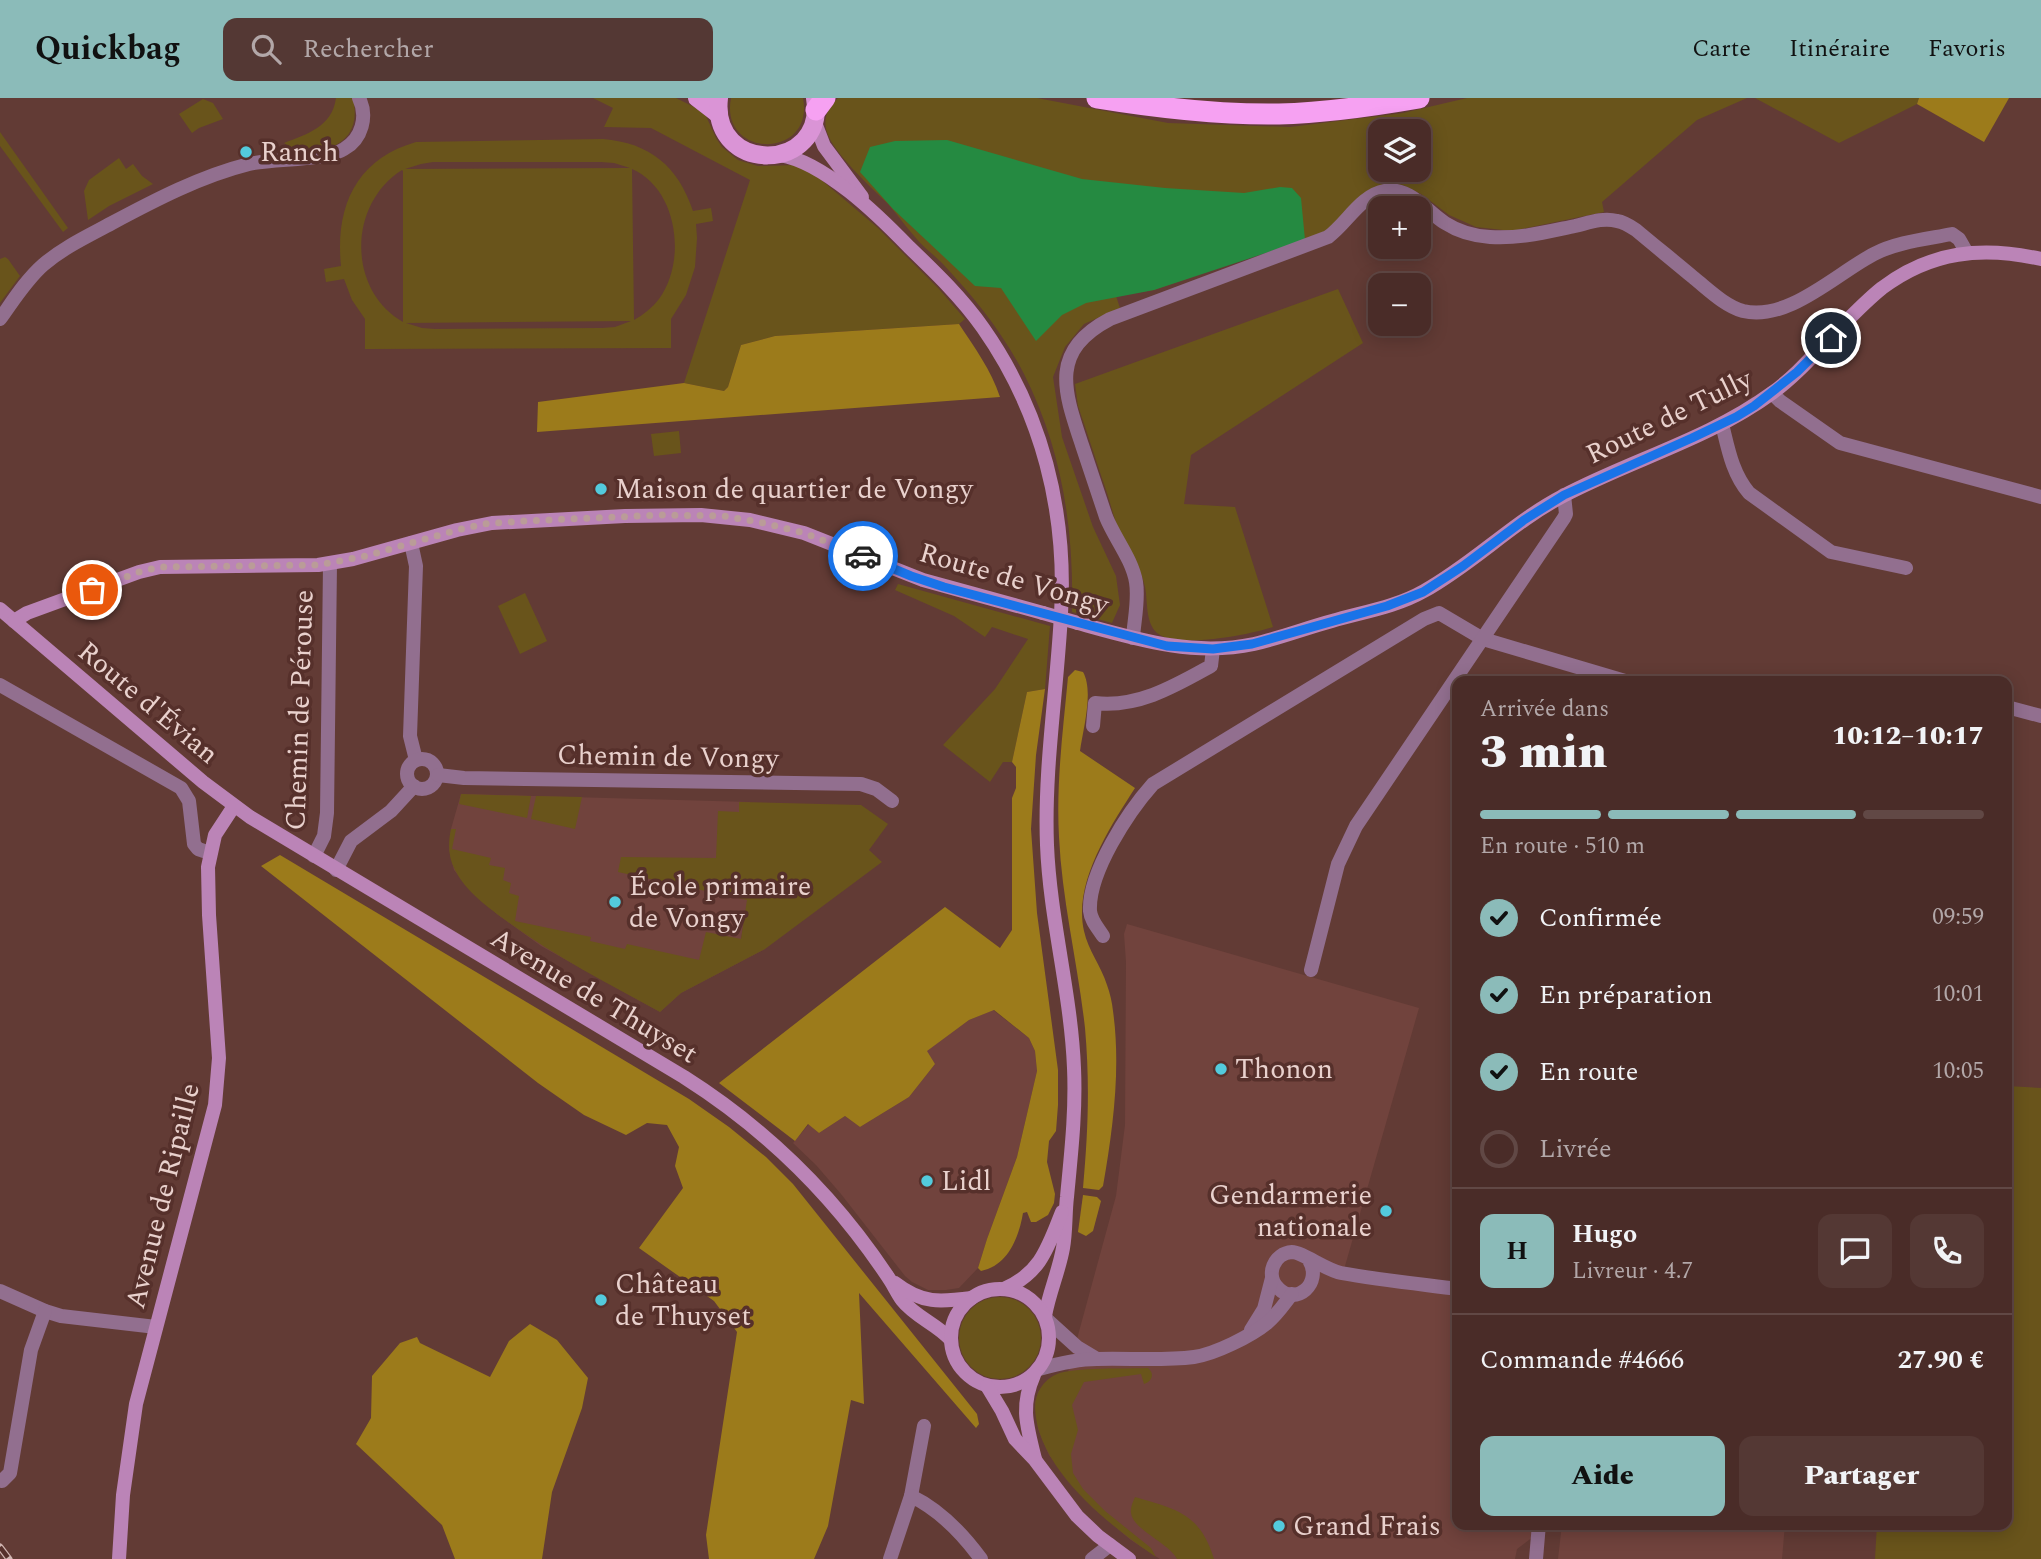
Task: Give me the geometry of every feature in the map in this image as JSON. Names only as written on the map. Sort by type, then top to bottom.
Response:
[{"type":"highway","points":[[1097,98],[1171,110],[1267,114],[1308,113],[1419,98]]},
{"type":"main road","points":[[697,98],[719,107],[724,131],[734,144],[756,155],[780,155],[795,148],[807,136],[818,107]]},
{"type":"street","points":[[0,319],[28,281],[50,260],[76,242],[154,201],[252,163],[329,155],[344,149],[356,138],[363,124],[364,113],[359,98]]},
{"type":"street","points":[[818,107],[824,146],[874,212],[964,304],[997,348],[1023,396],[1043,447],[1056,500],[1061,555],[1061,610],[1049,760],[1047,824],[1051,887],[1074,1066],[1073,1137],[1063,1247],[1049,1292],[1045,1317],[1049,1329],[1048,1353],[1026,1398],[1025,1415],[1035,1460]]},
{"type":"street","points":[[780,155],[799,159],[816,168],[874,212]]},
{"type":"street","points":[[1133,638],[1136,582],[1131,565],[1106,517],[1065,391],[1066,367],[1071,355],[1082,340],[1102,323],[1328,237],[1372,196],[1400,191],[1415,198],[1461,232],[1482,237],[1512,238],[1604,220],[1622,222],[1636,230],[1724,302],[1743,311],[1762,313],[1777,310],[1802,299],[1875,253],[1898,246],[1952,234],[1959,239],[1967,253]]},
{"type":"street","name":"Route de Tully","points":[[1564,495],[1722,424],[1772,393],[1797,372],[1862,306],[1896,278],[1933,260],[1967,253],[2001,252],[2041,259]]},
{"type":"street","points":[[1772,393],[1840,443],[2041,497]]},
{"type":"street","points":[[1722,424],[1735,471],[1749,493],[1831,552],[1906,568]]},
{"type":"street","points":[[1458,676],[1564,518],[1564,495]]},
{"type":"street","name":"Route de Vongy","points":[[15,621],[27,613],[155,568],[330,564],[492,523],[625,516],[724,516],[804,533],[923,580],[1133,638],[1167,646],[1213,649],[1261,642],[1410,598],[1463,566],[1524,520],[1564,495]]},
{"type":"street","points":[[411,543],[416,566],[410,736],[416,760]]},
{"type":"street","name":"Chemin de Pérouse","points":[[314,856],[324,836],[327,813],[330,564]]},
{"type":"street","name":"Route d'Évian","points":[[1,611],[234,806]]},
{"type":"street","points":[[1103,936],[1090,913],[1098,875],[1124,823],[1153,784],[1424,619],[1438,613],[1483,639],[1608,676]]},
{"type":"street","points":[[1093,726],[1095,703],[1123,704],[1144,699],[1180,683],[1211,666],[1213,649]]},
{"type":"street","points":[[0,684],[181,788],[188,801],[192,840],[198,849],[210,853]]},
{"type":"street","points":[[1311,970],[1338,864],[1356,826],[1452,685]]},
{"type":"street","points":[[2012,708],[2041,716]]},
{"type":"street","points":[[426,759],[435,765],[438,775],[429,787],[419,788],[410,782],[407,772],[416,760],[426,759]]},
{"type":"street","name":"Chemin de Vongy","points":[[438,775],[477,778],[861,784],[876,789],[892,801]]},
{"type":"street","points":[[336,870],[351,841],[391,811],[414,786]]},
{"type":"street","name":"Avenue de Thuyset","points":[[234,806],[731,1108],[773,1143],[814,1184],[889,1277],[906,1305],[951,1340]]},
{"type":"street","name":"Avenue de Ripaille","points":[[119,1559],[122,1495],[131,1432],[156,1327],[210,1128],[218,1082],[218,1033],[207,882],[210,853],[218,828],[234,806]]},
{"type":"street","points":[[1004,1289],[1024,1278],[1041,1259],[1066,1200]]},
{"type":"street","points":[[1248,1334],[1263,1312],[1274,1264],[1285,1254],[1296,1252],[1338,1272],[1452,1288]]},
{"type":"street","points":[[1309,1260],[1313,1269],[1312,1282]]},
{"type":"street","points":[[1272,1278],[1281,1290],[1292,1294],[1302,1292],[1312,1282],[1338,1272]]},
{"type":"street","name":"Avenue de Thuyset","points":[[889,1277],[910,1294],[923,1299],[937,1301],[972,1298]]},
{"type":"street","points":[[1097,1359],[1071,1342],[1028,1297],[1004,1289],[988,1290],[972,1298],[956,1316],[952,1328],[954,1355],[962,1369],[986,1386],[1012,1387],[1053,1365],[1097,1359],[1195,1357],[1220,1349],[1271,1319],[1292,1294]]},
{"type":"street","points":[[0,1291],[61,1316],[156,1327]]},
{"type":"street","points":[[2,1481],[10,1473],[31,1350],[44,1311]]},
{"type":"street","points":[[986,1386],[1002,1410],[1016,1439],[1077,1516],[1129,1559]]},
{"type":"street","points":[[890,1559],[911,1496],[924,1426]]},
{"type":"street","points":[[911,1496],[941,1515],[959,1531],[981,1559]]},
{"type":"street","points":[[1536,1559],[1538,1530]]},
{"type":"street","points":[[1092,1559],[1110,1545]]},
{"type":"shaded area","points":[[336,98],[353,98],[355,117],[346,138],[332,147],[314,151],[299,151],[284,143],[324,123],[334,108]]},
{"type":"shaded area","points":[[593,98],[676,98],[706,116],[722,147],[738,160],[758,166],[796,165],[812,172],[878,228],[965,319],[959,324],[775,336],[741,345],[728,387],[724,391],[684,383],[750,180],[651,128],[604,127],[613,108]]},
{"type":"shaded area","points":[[731,98],[803,98],[803,118],[795,133],[782,141],[767,144],[752,141],[739,132],[731,118]]},
{"type":"shaded area","points":[[838,98],[1037,98],[1168,123],[1290,127],[1403,113],[1467,98],[1747,98],[1697,120],[1602,202],[1604,212],[1512,231],[1476,227],[1449,215],[1431,202],[1431,196],[1424,196],[1403,185],[1385,183],[1362,195],[1327,231],[1154,290],[1116,296],[1120,308],[1084,324],[1065,347],[1053,377],[1062,437],[1093,527],[1116,576],[1120,605],[1112,623],[1072,612],[1071,550],[1063,490],[1048,431],[1016,359],[965,289],[837,150],[827,132],[825,122],[829,109]]},
{"type":"shaded area","points":[[1755,98],[1919,98],[1917,104],[1839,143]]},
{"type":"shaded area","points":[[1919,98],[2009,98],[1984,142],[1917,104]]},
{"type":"shaded area","points":[[203,99],[213,103],[223,119],[192,133],[179,114]]},
{"type":"shaded area","points":[[0,132],[68,228],[63,232],[0,146]]},
{"type":"shaded area","points":[[603,139],[635,146],[660,160],[679,181],[693,211],[711,208],[713,221],[696,224],[695,267],[686,295],[671,319],[671,348],[365,349],[365,319],[352,300],[344,279],[326,282],[324,269],[341,266],[340,244],[346,205],[364,173],[378,160],[416,142]],"holes":[[[601,162],[630,168],[405,169],[421,164]],[[632,169],[648,179],[660,192],[668,209],[675,246],[668,283],[659,299],[634,320]],[[403,171],[403,322],[385,308],[372,290],[364,269],[361,247],[364,225],[372,204],[384,185]],[[631,321],[602,328],[435,329],[406,323]]]},
{"type":"shaded area","points":[[947,140],[1082,179],[1244,193],[1280,187],[1292,188],[1301,198],[1305,240],[1154,290],[1086,303],[1062,315],[1036,341],[1001,288],[975,286],[893,209],[860,172],[870,147],[895,141]]},
{"type":"shaded area","points":[[119,158],[126,169],[133,164],[142,176],[153,184],[88,220],[84,191],[89,180]]},
{"type":"shaded area","points":[[5,257],[20,276],[0,303],[0,259]]},
{"type":"shaded area","points":[[1338,289],[1363,343],[1191,455],[1184,504],[1235,507],[1273,627],[1231,637],[1196,640],[1167,638],[1157,633],[1149,617],[1143,580],[1116,524],[1078,406],[1075,384]]},
{"type":"shaded area","points":[[959,324],[987,368],[1000,397],[537,432],[538,402],[684,383],[724,391],[728,387],[741,345],[775,336]]},
{"type":"shaded area","points":[[679,431],[681,453],[654,456],[651,434]]},
{"type":"shaded area","points":[[898,584],[1050,626],[1045,689],[1027,692],[1012,762],[1003,762],[990,782],[943,745],[995,689],[1028,639],[992,627],[985,637],[954,616],[895,590]]},
{"type":"shaded area","points":[[525,593],[547,641],[520,654],[498,606]]},
{"type":"shaded area","points":[[1075,670],[1083,672],[1088,689],[1080,751],[1135,788],[1096,856],[1084,894],[1082,913],[1086,938],[1110,994],[1115,1033],[1113,1121],[1103,1186],[1099,1190],[1083,1188],[1088,1108],[1087,1049],[1063,885],[1058,817],[1068,677]]},
{"type":"shaded area","points":[[1045,689],[1036,755],[1031,829],[1037,913],[1058,1070],[1056,1131],[1049,1141],[1047,1162],[1055,1194],[1048,1215],[1031,1222],[1027,1212],[1023,1213],[1011,1249],[998,1263],[981,1271],[978,1268],[987,1239],[1017,1157],[1037,1071],[1035,1051],[1029,1038],[994,1010],[969,1020],[927,1051],[935,1064],[909,1097],[860,1127],[845,1116],[819,1133],[808,1124],[795,1141],[719,1083],[945,907],[1000,948],[1012,930],[1012,798],[1016,788],[1016,767],[1012,762],[1027,692]]},
{"type":"shaded area","name":"École primaire de Vongy","points":[[461,794],[750,802],[747,905],[741,939],[765,949],[681,993],[660,1012],[541,946],[473,893],[454,870],[449,849],[451,829]]},
{"type":"shaded area","points":[[461,794],[531,796],[527,818],[459,804]]},
{"type":"shaded area","points":[[536,796],[582,797],[575,829],[531,819]]},
{"type":"shaded area","points":[[739,802],[861,805],[888,824],[869,850],[882,862],[765,949],[681,993],[660,1012],[564,958],[501,917],[465,885],[455,870],[450,855],[451,829],[456,829],[452,849],[491,858],[489,865],[505,868],[503,880],[511,883],[509,893],[519,896],[515,921],[591,937],[590,941],[625,949],[627,944],[699,960],[706,932],[741,939],[747,900],[618,872],[621,857],[716,858],[718,811],[739,812]]},
{"type":"shaded area","points":[[280,855],[689,1099],[766,1157],[793,1184],[977,1414],[979,1424],[976,1428],[859,1293],[864,1404],[851,1400],[828,1526],[814,1559],[709,1559],[706,1535],[737,1332],[714,1301],[639,1248],[683,1188],[675,1166],[679,1147],[667,1125],[647,1123],[626,1135],[584,1115],[538,1083],[261,866]]},
{"type":"shaded area","points":[[1127,924],[1419,1008],[1343,1273],[1452,1288],[1452,1530],[1538,1530],[1517,1549],[1515,1559],[1160,1559],[1131,1540],[1092,1507],[1049,1455],[1038,1429],[1035,1403],[1038,1392],[1049,1379],[1068,1372],[1116,1196],[1125,1125],[1124,934]]},
{"type":"shaded area","points":[[993,1010],[1029,1038],[1035,1051],[1037,1071],[1017,1157],[978,1268],[959,1288],[928,1290],[905,1276],[841,1194],[793,1143],[809,1124],[819,1133],[845,1116],[860,1127],[909,1097],[935,1064],[926,1051],[969,1020]]},
{"type":"shaded area","points":[[2012,1086],[2041,1088],[2041,1559],[1875,1559],[1877,1530],[2012,1530]]},
{"type":"shaded area","points":[[1083,1195],[1097,1197],[1101,1201],[1093,1231],[1086,1236],[1078,1232]]},
{"type":"shaded area","points":[[1000,1297],[1016,1300],[1029,1309],[1038,1322],[1041,1338],[1038,1354],[1029,1367],[1016,1376],[1000,1379],[984,1376],[971,1367],[962,1354],[959,1338],[962,1322],[971,1309],[984,1300]]},
{"type":"shaded area","points":[[530,1324],[557,1340],[588,1378],[582,1408],[552,1492],[542,1559],[455,1559],[442,1525],[356,1444],[371,1418],[372,1376],[400,1343],[417,1337],[420,1343],[490,1377],[509,1341]]},
{"type":"shaded area","points":[[1148,1368],[1152,1377],[1144,1384],[1141,1374],[1084,1382],[1072,1405],[1078,1430],[1071,1454],[1073,1473],[1083,1489],[1105,1511],[1151,1548],[1156,1557],[1098,1512],[1062,1474],[1048,1453],[1039,1431],[1035,1408],[1036,1397],[1041,1388],[1057,1374],[1088,1369]]},
{"type":"shaded area","points":[[1135,1497],[1163,1505],[1194,1522],[1202,1532],[1214,1559],[1177,1559],[1167,1547],[1137,1525],[1131,1513]]},
{"type":"shaded area","points":[[1561,1530],[1784,1530],[1782,1559],[1558,1559]]},
{"type":"railway","points":[[0,1547],[9,1559]]},
{"type":"way so far","points":[[92,590],[160,567],[309,566],[341,562],[457,530],[492,523],[524,521],[662,515],[724,516],[804,533],[863,556]]},
{"type":"place","name":"Ranch","points":[[246,152]]},
{"type":"place","name":"Maison de quartier de Vongy","points":[[601,489]]},
{"type":"place","name":"École primaire de Vongy","points":[[615,902]]},
{"type":"place","name":"Thonon","points":[[1221,1069]]},
{"type":"place","name":"Lidl","points":[[927,1181]]},
{"type":"place","name":"Gendarmerie nationale","points":[[1386,1211]]},
{"type":"place","name":"Château de Thuyset","points":[[601,1300]]},
{"type":"place","name":"Grand Frais","points":[[1279,1526]]},
{"type":"route","points":[[863,556],[944,587],[1167,646],[1213,649],[1252,644],[1387,606],[1423,592],[1564,495],[1692,438],[1754,406],[1797,372],[1831,338]]}]
